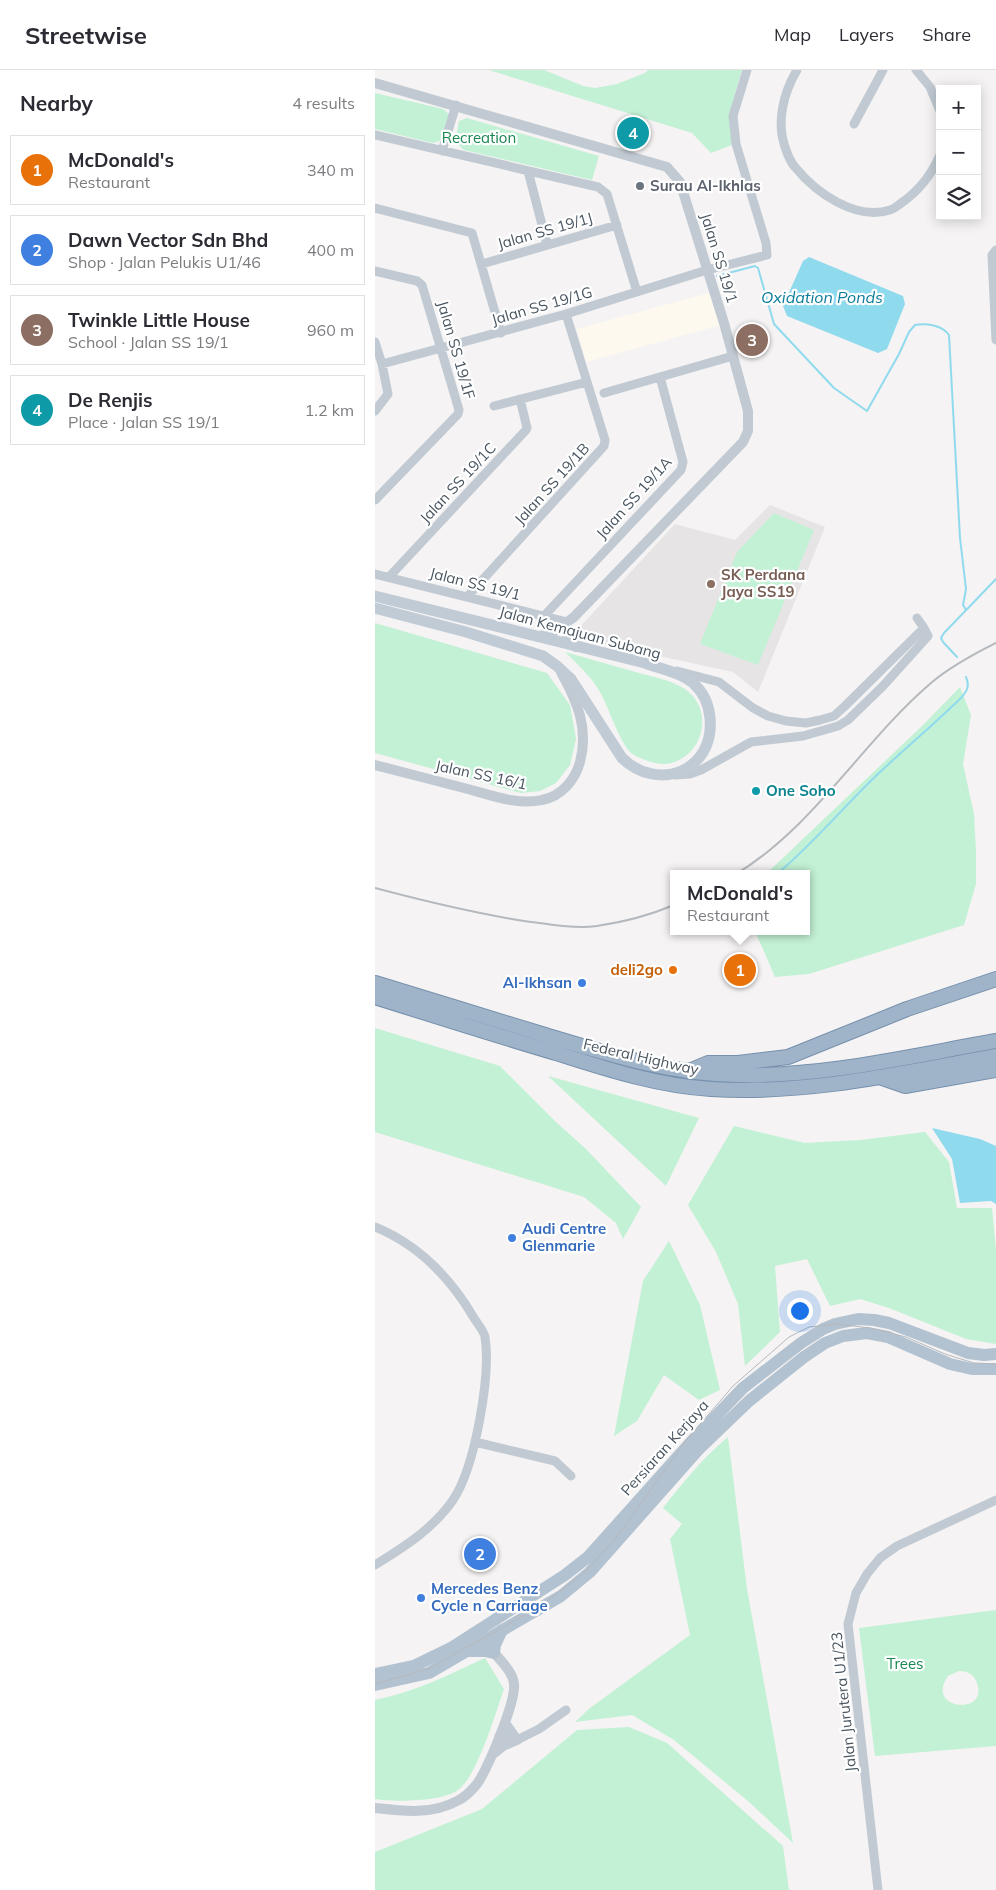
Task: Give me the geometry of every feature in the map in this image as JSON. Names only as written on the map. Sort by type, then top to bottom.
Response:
[{"type":"highway","points":[[689,1071],[708,1063],[738,1063],[788,1057],[907,1009],[996,979]]},
{"type":"highway","name":"Federal Highway","points":[[375,982],[584,1047],[641,1062],[689,1071],[737,1075],[773,1075],[854,1066],[996,1041]]},
{"type":"highway","name":"Federal Highway","points":[[375,997],[581,1061],[669,1084],[709,1089],[770,1090],[819,1085],[878,1077],[996,1056]]},
{"type":"highway","points":[[878,1077],[905,1086],[996,1070]]},
{"type":"main road","name":"Jalan Kemajuan Subang","points":[[375,596],[645,663],[679,676],[693,683],[705,698],[709,711],[709,737],[704,751],[686,769],[668,774],[649,774],[629,765],[618,753],[571,679],[543,656],[375,608]]},
{"type":"main road","name":"Persiaran Kerjaya","points":[[375,1685],[429,1673],[561,1596],[590,1572],[743,1388],[801,1343],[823,1329],[835,1324],[858,1319],[874,1320],[889,1323],[968,1353],[996,1354]]},
{"type":"main road","name":"Persiaran Kerjaya","points":[[375,1674],[414,1666],[451,1648],[565,1575],[587,1557],[695,1446],[804,1357],[825,1343],[843,1336],[867,1333],[888,1337],[950,1364],[972,1369],[996,1369]]},
{"type":"main road","points":[[466,1651],[476,1650],[494,1653],[495,1645],[502,1630]]},
{"type":"street","name":"Jalan SS 19/1G","points":[[383,364],[501,333],[707,270],[767,255],[768,253],[736,144],[733,116],[747,70]]},
{"type":"street","points":[[797,70],[784,96],[782,120],[785,145],[794,166],[819,190],[839,204],[867,213],[891,210],[914,195],[932,173],[936,164]]},
{"type":"street","points":[[854,124],[883,70]]},
{"type":"street","points":[[916,70],[929,87],[936,102]]},
{"type":"street","name":"Jalan SS 19/1","points":[[375,83],[667,168],[680,182],[733,356],[749,420],[748,431],[743,442],[565,624],[545,636],[537,637]]},
{"type":"street","points":[[442,151],[456,106]]},
{"type":"street","points":[[375,136],[598,187],[604,190],[617,224],[637,292]]},
{"type":"street","points":[[528,171],[547,244]]},
{"type":"street","points":[[375,208],[472,233],[501,333]]},
{"type":"street","name":"Jalan SS 19/1J","points":[[482,264],[617,224]]},
{"type":"street","points":[[996,250],[992,255],[996,340]]},
{"type":"street","name":"Jalan SS 19/1F","points":[[375,271],[417,281],[422,285],[459,410],[458,414],[375,500]]},
{"type":"street","name":"Jalan SS 19/1B","points":[[467,597],[602,450],[605,440],[566,314]]},
{"type":"street","points":[[375,342],[383,364],[388,394],[375,410]]},
{"type":"street","points":[[604,393],[733,356]]},
{"type":"street","name":"Jalan SS 19/1A","points":[[544,616],[681,470],[683,462],[661,377]]},
{"type":"street","points":[[494,406],[587,382]]},
{"type":"street","name":"Jalan SS 19/1C","points":[[389,578],[527,428],[520,399]]},
{"type":"street","name":"Jalan SS 19/1","points":[[375,574],[544,616],[565,624]]},
{"type":"street","points":[[668,774],[690,774],[751,742],[803,736],[838,726],[848,720],[927,639],[928,633],[917,618]]},
{"type":"street","points":[[565,624],[569,639],[576,647]]},
{"type":"street","points":[[645,663],[719,682],[753,708],[768,716],[787,721],[806,722],[834,716],[924,628]]},
{"type":"street","name":"Jalan SS 16/1","points":[[375,765],[499,797],[524,801],[542,800],[556,795],[567,787],[574,778],[581,760],[584,741],[580,711],[557,666]]},
{"type":"street","points":[[874,678],[883,686]]},
{"type":"street","points":[[375,1227],[415,1247],[446,1278],[464,1300],[485,1336],[485,1374],[475,1442],[453,1500],[422,1534],[375,1565]]},
{"type":"street","points":[[475,1442],[555,1461],[571,1476]]},
{"type":"street","name":"Jalan Jurutera U1/23","points":[[878,1890],[849,1624],[856,1593],[867,1574],[881,1558],[897,1546],[996,1500]]},
{"type":"street","points":[[375,1808],[416,1811],[444,1807],[458,1801],[475,1786],[492,1755],[505,1723],[512,1700],[514,1683],[512,1676],[484,1640]]},
{"type":"street","points":[[492,1755],[503,1746],[539,1729],[566,1710]]},
{"type":"street","points":[[505,1723],[517,1740]]},
{"type":"street","points":[[499,1736],[517,1740]]},
{"type":"shaded area","points":[[712,292],[721,325],[586,362],[577,329]]},
{"type":"shaded area","name":"SK Perdana Jaya SS19","points":[[770,505],[825,527],[758,692],[733,672],[581,639],[579,628],[675,524],[735,540]]},
{"type":"green space","points":[[489,70],[544,70],[583,86],[595,88],[617,84],[648,70],[742,70],[732,107],[732,145],[711,153],[692,133]]},
{"type":"green space","name":"Recreation","points":[[375,93],[443,109],[449,114],[442,140],[433,143],[375,129]]},
{"type":"green space","name":"Recreation","points":[[467,118],[599,156],[592,180],[464,150],[455,141],[459,121]]},
{"type":"green space","points":[[774,513],[814,530],[758,665],[700,644],[737,552]]},
{"type":"green space","points":[[375,623],[547,673],[570,705],[576,739],[570,765],[556,783],[540,791],[521,793],[375,753]]},
{"type":"green space","points":[[565,652],[662,679],[685,689],[696,701],[702,714],[702,728],[698,741],[690,753],[678,761],[664,764],[648,761],[631,753],[622,741],[593,681]]},
{"type":"green space","points":[[960,687],[971,715],[963,764],[974,814],[976,852],[976,884],[964,925],[809,974],[775,977],[757,935],[810,935],[810,870],[770,870],[923,725]]},
{"type":"green space","points":[[375,1028],[500,1066],[586,1149],[641,1207],[623,1239],[616,1223],[584,1197],[375,1132]]},
{"type":"green space","points":[[548,1076],[699,1118],[666,1186]]},
{"type":"green space","points":[[734,1126],[805,1143],[860,1140],[925,1132],[949,1162],[957,1208],[992,1208],[996,1250],[996,1344],[966,1339],[889,1308],[860,1299],[830,1306],[807,1259],[775,1266],[780,1332],[745,1366],[738,1304],[716,1252],[688,1205]]},
{"type":"green space","points":[[669,1241],[700,1305],[720,1390],[699,1400],[664,1375],[637,1421],[614,1436],[643,1281]]},
{"type":"green space","points":[[728,1437],[747,1589],[793,1843],[748,1801],[674,1740],[632,1715],[575,1722],[590,1708],[690,1635],[670,1539],[682,1524],[663,1508],[710,1453]]},
{"type":"green space","name":"Trees","points":[[996,1610],[996,1746],[875,1756],[859,1628]],"holes":[[[959,1671],[967,1672],[974,1677],[977,1683],[978,1694],[974,1701],[958,1705],[950,1702],[944,1696],[943,1687],[948,1676]]]},
{"type":"green space","points":[[485,1658],[504,1689],[479,1758],[465,1783],[458,1790],[450,1794],[430,1799],[394,1801],[375,1799],[375,1700],[417,1688]]},
{"type":"green space","points":[[629,1727],[667,1743],[783,1846],[789,1890],[375,1890],[375,1852],[482,1809],[577,1730]]},
{"type":"water","name":"Oxidation Ponds","points":[[809,257],[903,296],[905,304],[887,349],[878,353],[787,316],[783,306],[803,261]]},
{"type":"water","points":[[932,1128],[980,1139],[996,1146],[996,1204],[991,1201],[960,1203],[952,1159]]},
{"type":"waterway","points":[[717,276],[755,266],[758,268],[774,324],[834,388],[867,411],[909,332],[915,325],[933,326],[942,329],[949,335],[960,538],[966,589],[963,605],[966,610]]},
{"type":"waterway","points":[[957,657],[941,638],[996,579]]},
{"type":"waterway","points":[[782,870],[804,850],[879,773],[961,698],[967,688],[966,677]]},
{"type":"tram line","points":[[375,1684],[428,1669],[539,1607],[585,1572],[617,1537],[684,1443],[733,1386],[789,1337],[809,1327],[838,1324],[870,1328],[906,1337],[945,1354],[974,1363],[996,1364]]},
{"type":"railway","points":[[742,870],[764,855],[790,832],[906,706],[931,683],[962,661],[996,643]]},
{"type":"railway","points":[[375,888],[487,914],[570,927],[588,927],[617,923],[670,906]]},
{"type":"place","name":"De Renjis","points":[[633,133]]},
{"type":"place","name":"Surau Al-Ikhlas","points":[[640,186]]},
{"type":"place","name":"Twinkle Little House","points":[[752,340]]},
{"type":"place","name":"SK Perdana Jaya SS19","points":[[711,584]]},
{"type":"place","name":"One Soho","points":[[756,791]]},
{"type":"place","name":"deli2go","points":[[673,970]]},
{"type":"place","name":"McDonald's","points":[[740,970]]},
{"type":"place","name":"Al-Ikhsan","points":[[582,983]]},
{"type":"place","name":"Audi Centre Glenmarie","points":[[512,1238]]},
{"type":"place","name":"Dawn Vector Sdn Bhd","points":[[480,1554]]},
{"type":"place","name":"Mercedes Benz Cycle n Carriage","points":[[421,1598]]}]
